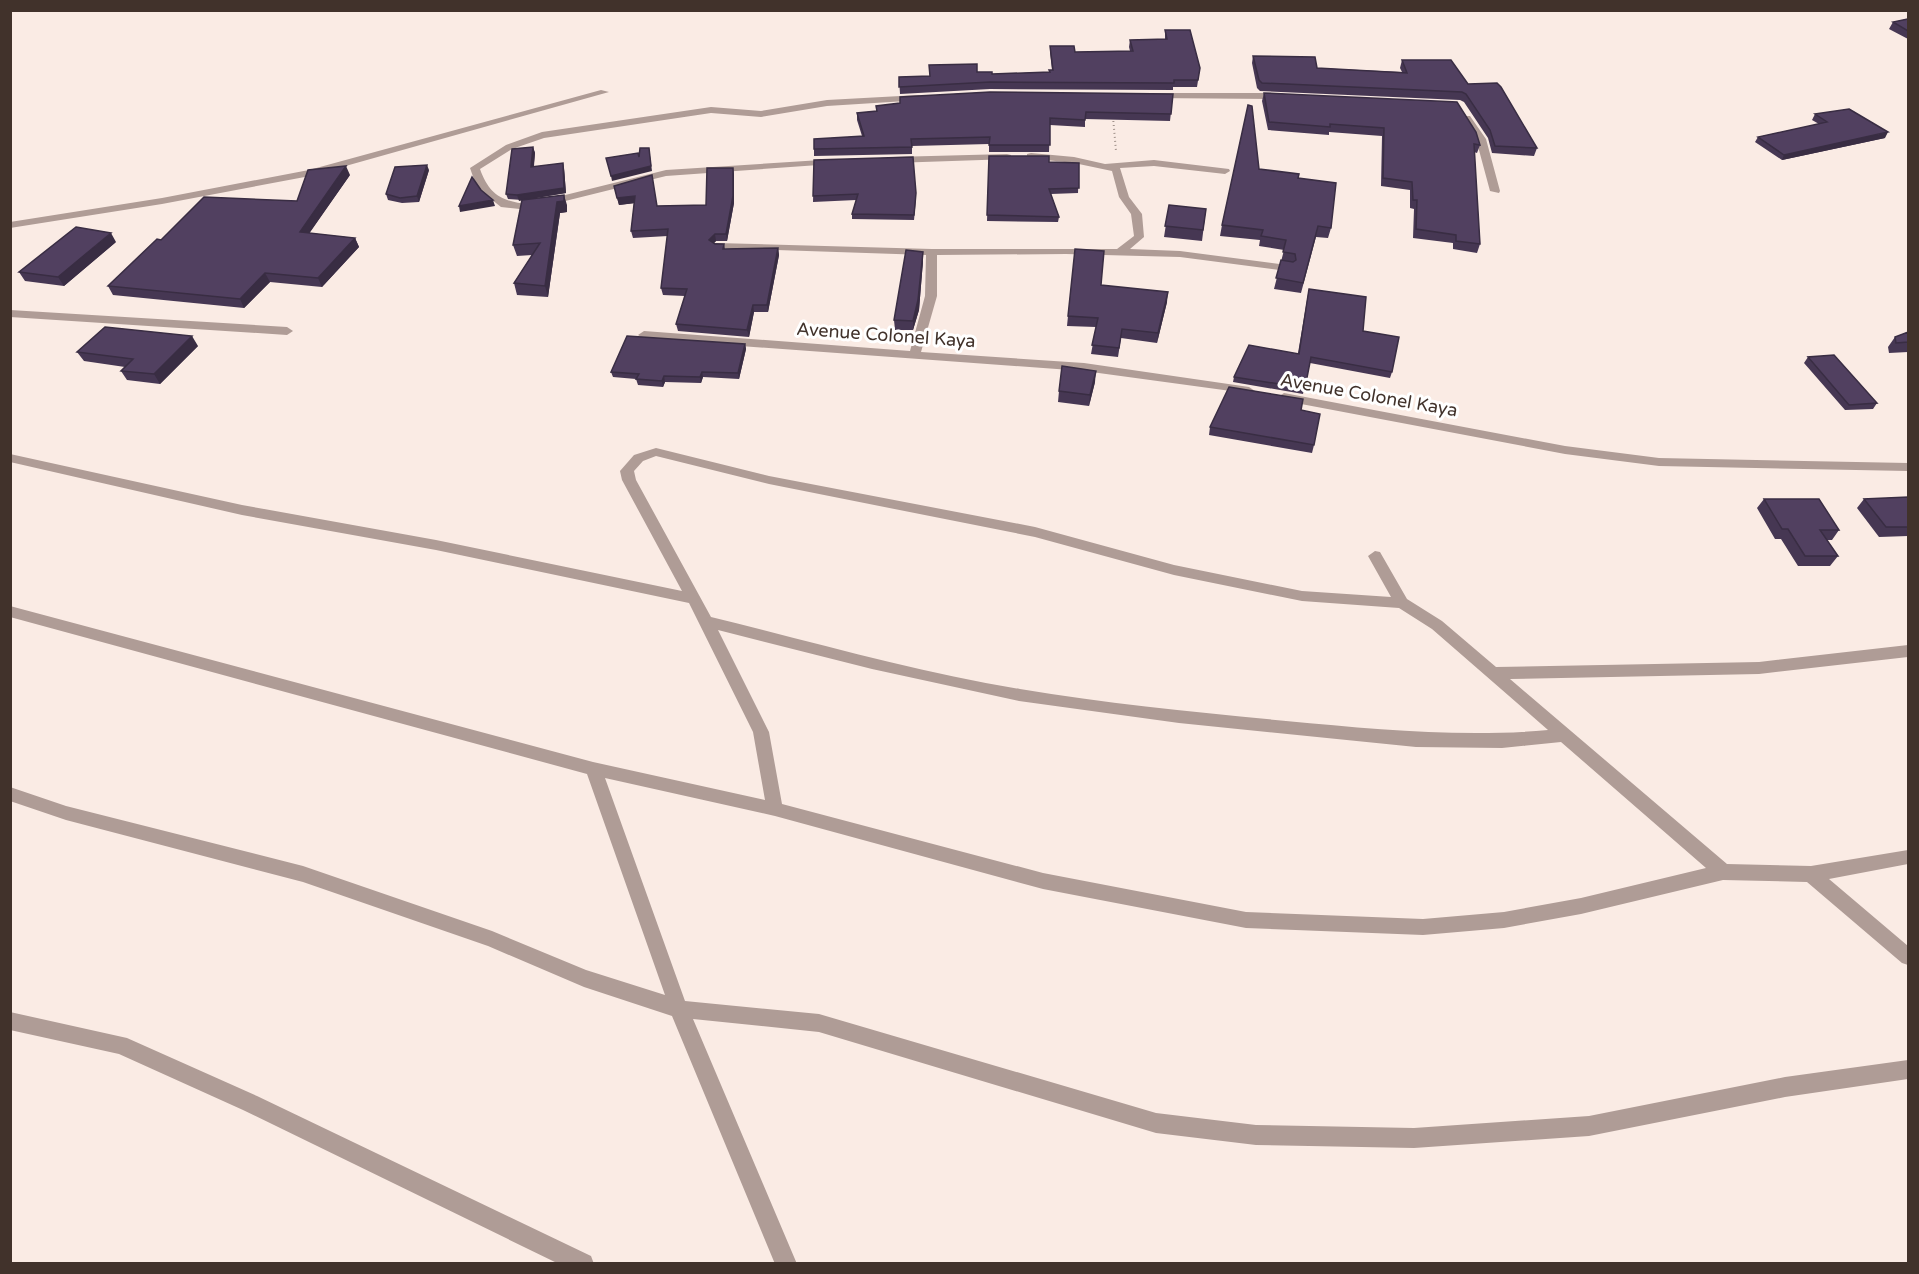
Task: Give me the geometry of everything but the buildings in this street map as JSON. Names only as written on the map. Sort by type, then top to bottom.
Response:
[{"type":"street","points":[[10,225],[162,201],[310,173],[604,92]]},
{"type":"street","points":[[1136,95],[1293,96]]},
{"type":"street","points":[[843,161],[796,162],[666,173],[529,207],[505,205],[481,186],[475,168],[509,147],[542,135],[711,110],[761,114],[827,103],[926,98]]},
{"type":"street","points":[[1459,105],[1480,139],[1495,191]]},
{"type":"street","points":[[878,160],[1019,157],[1074,160],[1108,166],[1154,163],[1225,171]]},
{"type":"street","points":[[1108,166],[1118,173],[1124,199],[1133,208],[1137,217],[1139,237],[1120,252]]},
{"type":"street","points":[[717,246],[932,252],[1180,254],[1287,268]]},
{"type":"street","points":[[915,353],[931,296],[932,252]]},
{"type":"street","points":[[10,314],[287,331]]},
{"type":"street","name":"Avenue Colonel Kaya","points":[[644,336],[847,351],[915,353],[1131,372],[1340,406],[1565,450],[1659,462],[1908,467]]},
{"type":"street","points":[[775,809],[761,732],[706,621],[629,480],[627,471],[630,464],[641,455],[656,452],[768,480],[901,504],[1024,530],[1174,570],[1302,596],[1402,603]]},
{"type":"street","points":[[10,458],[242,510],[436,545],[694,599]]},
{"type":"street","points":[[1375,556],[1402,603],[1437,625],[1723,872]]},
{"type":"street","points":[[10,611],[593,769],[775,809],[1042,881],[1246,920],[1423,927],[1504,920],[1581,906],[1723,872],[1811,873],[1908,857]]},
{"type":"street","points":[[706,621],[872,663],[1019,695],[1156,714],[1416,740],[1502,741],[1564,735]]},
{"type":"street","points":[[1493,673],[1759,668],[1908,651]]},
{"type":"street","points":[[593,769],[679,1009],[786,1263]]},
{"type":"street","points":[[10,794],[66,813],[303,874],[492,939],[584,978],[679,1009],[819,1023],[1156,1123],[1256,1135],[1414,1138],[1589,1126],[1785,1088],[1908,1070]]},
{"type":"street","points":[[1811,873],[1908,957]]},
{"type":"street","points":[[10,1021],[120,1045],[250,1103],[584,1263]]},
{"type":"path","points":[[1108,166],[1116,157],[1113,117]]}]
